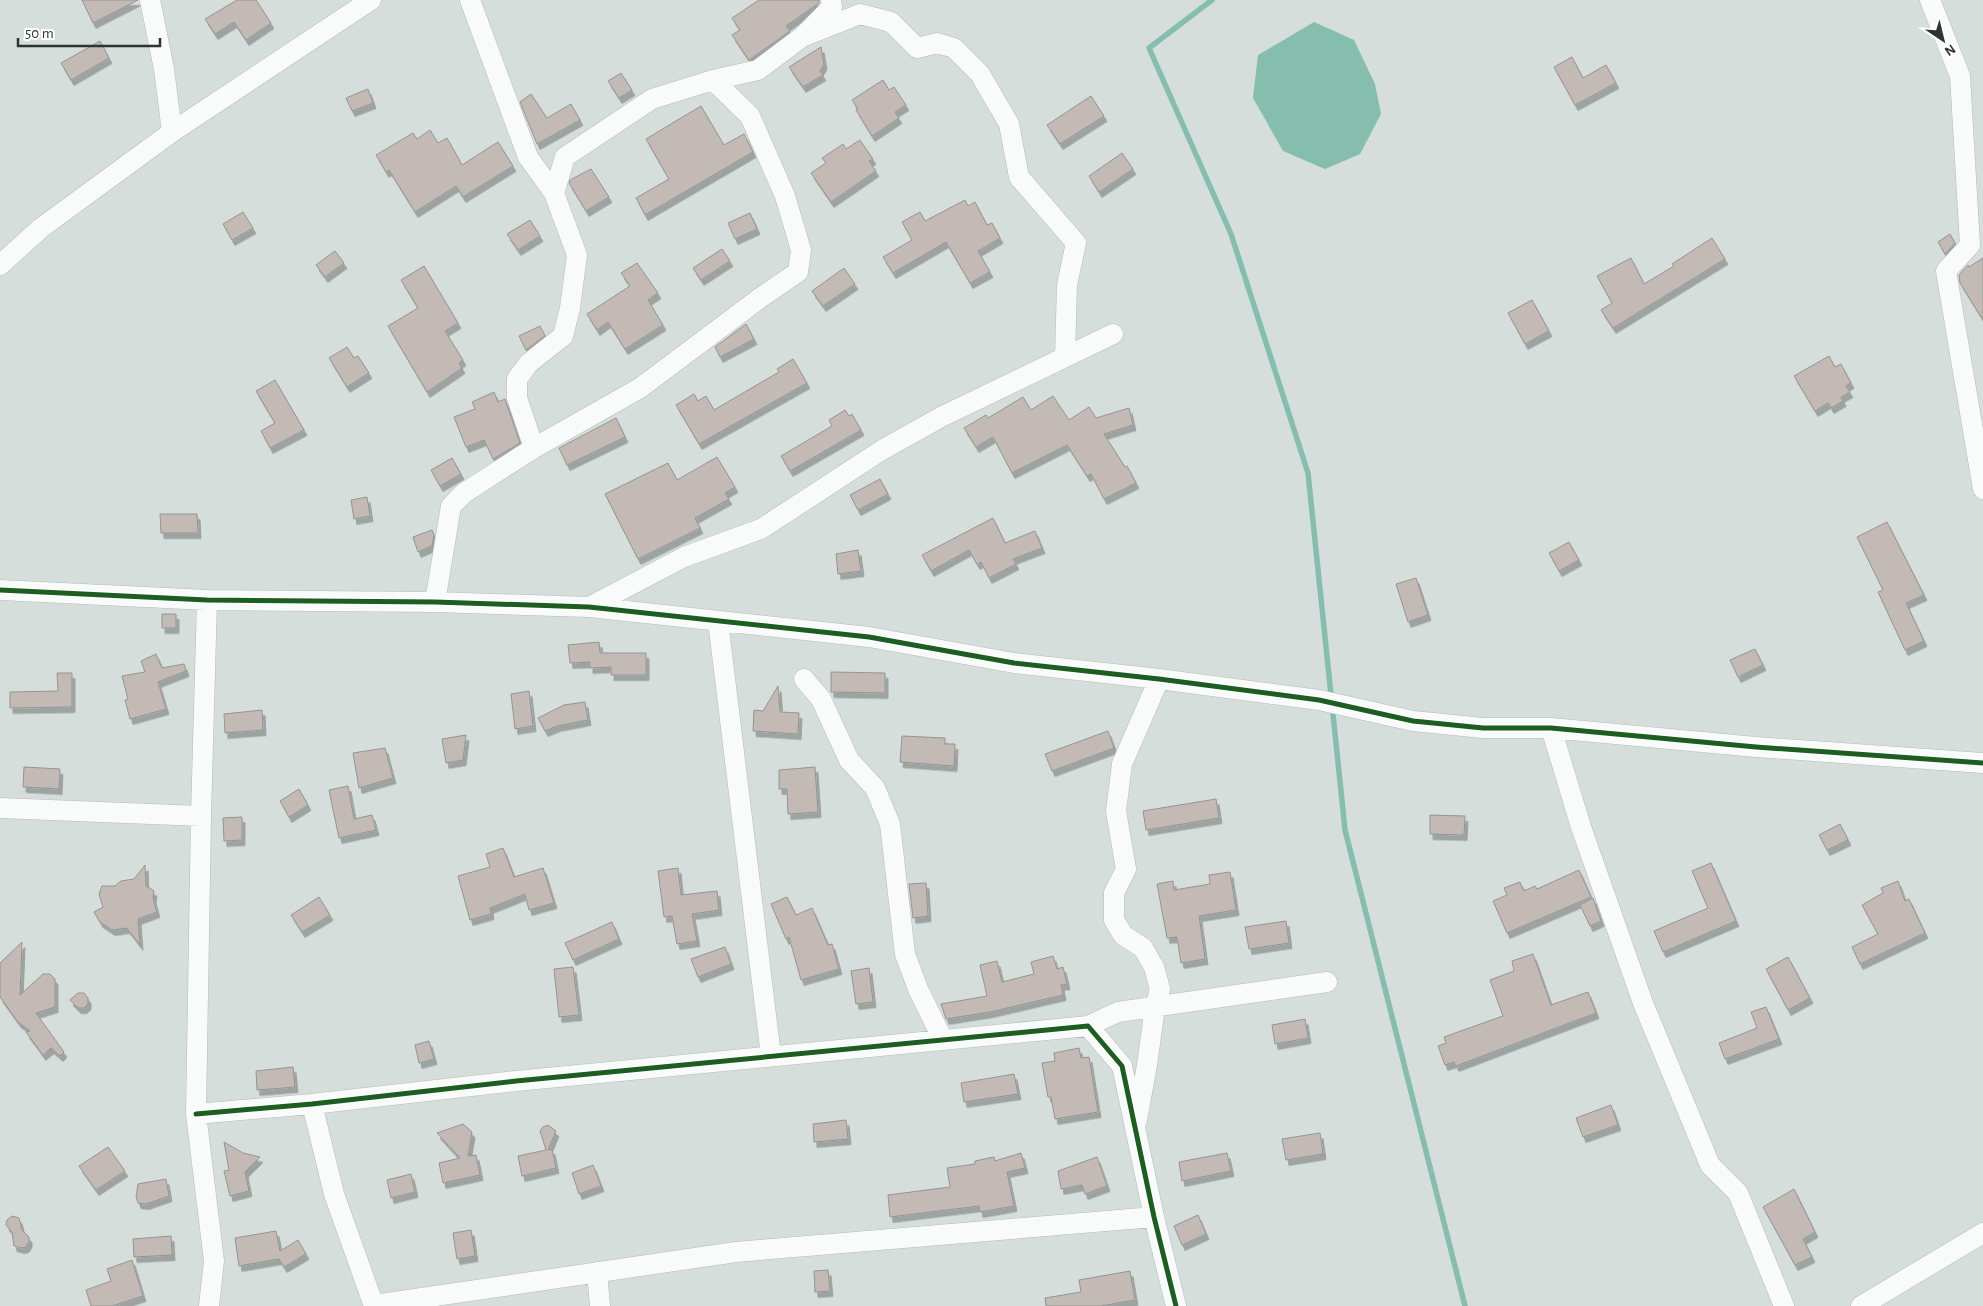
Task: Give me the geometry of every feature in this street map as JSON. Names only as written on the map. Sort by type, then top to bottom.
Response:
[{"type":"street","points":[[150,0],[164,69],[172,132]]},
{"type":"street","points":[[0,265],[41,228],[172,132],[371,0]]},
{"type":"street","points":[[470,0],[528,157],[554,193],[577,255],[570,308],[563,336],[530,363],[518,379],[517,398],[534,448]]},
{"type":"street","points":[[554,193],[565,157],[652,99],[713,80],[758,70],[802,37],[832,7],[831,0]]},
{"type":"street","points":[[1930,0],[1960,76],[1970,245],[1946,271],[1983,488]]},
{"type":"street","points":[[802,37],[860,14],[891,22],[917,48],[937,43],[954,48],[980,74],[1009,124],[1020,178],[1076,243],[1067,285],[1065,357]]},
{"type":"street","points":[[435,602],[451,506],[464,494],[534,448],[640,388],[760,298],[798,272],[801,250],[785,196],[750,116],[713,80]]},
{"type":"street","points":[[590,607],[684,557],[761,529],[882,450],[941,417],[1113,334]]},
{"type":"street","points":[[0,590],[207,600],[435,602],[590,607],[869,636],[1014,663],[1159,679],[1319,700],[1413,721],[1473,727],[1552,728],[1756,747],[1983,763]]},
{"type":"street","points":[[207,600],[196,1114],[214,1261],[210,1306]]},
{"type":"street","points":[[718,621],[770,1056]]},
{"type":"street","points":[[804,679],[821,699],[849,760],[875,788],[890,824],[905,954],[918,989],[943,1040]]},
{"type":"street","points":[[1135,1130],[1155,1007],[1160,990],[1154,967],[1143,948],[1123,935],[1114,920],[1114,893],[1126,869],[1116,812],[1122,764],[1159,679]]},
{"type":"street","points":[[1552,728],[1580,827],[1644,1003],[1710,1165],[1738,1194],[1784,1306]]},
{"type":"street","points":[[0,808],[201,816]]},
{"type":"street","points":[[196,1114],[1088,1026],[1118,1012],[1327,982]]},
{"type":"street","points":[[1088,1026],[1122,1066],[1154,1217],[1176,1306]]},
{"type":"street","points":[[312,1104],[334,1194],[374,1306],[736,1252],[1154,1217]]},
{"type":"street","points":[[1861,1306],[1983,1233]]},
{"type":"street","points":[[597,1272],[600,1306]]},
{"type":"shaded area","points":[[1314,22],[1354,40],[1375,84],[1381,114],[1360,154],[1325,169],[1283,151],[1253,98],[1258,55]]},
{"type":"building","points":[[82,0],[138,0],[93,23]]},
{"type":"building","points":[[237,0],[256,0],[271,23],[246,40],[234,22],[215,34],[205,19]]},
{"type":"building","points":[[759,0],[819,0],[819,3],[786,26],[790,31],[749,60],[732,35],[740,30],[732,18]]},
{"type":"building","points":[[100,41],[109,58],[71,80],[61,63]]},
{"type":"building","points":[[821,47],[824,64],[820,71],[823,75],[803,87],[789,67]]},
{"type":"building","points":[[1572,57],[1583,78],[1606,65],[1616,83],[1575,105],[1554,67]]},
{"type":"building","points":[[621,73],[632,90],[619,98],[608,81]]},
{"type":"building","points":[[883,80],[889,90],[894,87],[906,105],[895,112],[899,118],[872,136],[852,100]]},
{"type":"building","points":[[368,89],[373,103],[352,111],[346,98]]},
{"type":"building","points":[[531,94],[547,118],[571,104],[580,120],[537,144],[520,102]]},
{"type":"building","points":[[1091,96],[1104,116],[1060,144],[1047,125]]},
{"type":"building","points":[[701,106],[724,145],[744,134],[753,152],[645,215],[636,198],[669,179],[646,139]]},
{"type":"building","points":[[430,130],[438,143],[447,138],[462,165],[498,142],[513,166],[463,197],[456,186],[415,212],[389,170],[386,172],[376,155],[413,133],[417,139]]},
{"type":"building","points":[[860,140],[873,159],[869,161],[876,171],[831,202],[811,173],[826,163],[822,158],[843,144],[846,149]]},
{"type":"building","points":[[1122,153],[1133,169],[1099,192],[1089,176]]},
{"type":"building","points":[[591,169],[609,197],[586,211],[569,183],[570,180]]},
{"type":"building","points":[[965,200],[968,206],[975,202],[987,225],[992,223],[1000,238],[978,251],[990,272],[970,283],[946,242],[893,273],[883,257],[912,240],[902,222],[920,212],[925,221]]},
{"type":"building","points":[[243,212],[253,228],[232,240],[223,224]]},
{"type":"building","points":[[750,213],[757,229],[735,239],[728,223]]},
{"type":"building","points":[[530,220],[540,236],[518,250],[507,234]]},
{"type":"building","points":[[1950,234],[1955,243],[1945,254],[1938,242]]},
{"type":"building","points":[[1712,238],[1725,259],[1613,328],[1601,310],[1612,303],[1597,276],[1631,258],[1644,284],[1674,266],[1672,264]]},
{"type":"building","points":[[722,249],[730,261],[701,280],[693,268]]},
{"type":"building","points":[[335,251],[344,263],[325,277],[316,265]]},
{"type":"building","points":[[1983,258],[1983,320],[1960,283],[1959,275],[1968,265],[1969,267]]},
{"type":"building","points":[[637,263],[658,293],[648,300],[663,325],[625,349],[608,322],[597,330],[587,314],[630,286],[621,273]]},
{"type":"building","points":[[424,266],[458,323],[445,331],[463,360],[459,363],[462,368],[427,392],[388,326],[418,308],[401,280]]},
{"type":"building","points":[[844,268],[855,284],[823,306],[812,291]]},
{"type":"building","points":[[1532,300],[1549,331],[1525,344],[1508,313]]},
{"type":"building","points":[[746,324],[754,339],[720,357],[715,347]]},
{"type":"building","points":[[540,326],[545,336],[526,350],[519,336]]},
{"type":"building","points":[[347,347],[354,358],[358,356],[369,373],[347,387],[329,358]]},
{"type":"building","points":[[1829,356],[1835,367],[1841,364],[1851,383],[1846,386],[1850,392],[1841,397],[1843,401],[1831,408],[1828,403],[1815,411],[1794,376]]},
{"type":"building","points":[[793,359],[807,383],[699,444],[676,405],[694,394],[698,401],[706,396],[714,410],[779,372],[777,369]]},
{"type":"building","points":[[275,380],[304,430],[270,448],[261,431],[275,423],[256,391]]},
{"type":"building","points":[[494,392],[498,402],[505,399],[520,443],[493,459],[484,440],[466,447],[454,417],[475,409],[472,402]]},
{"type":"building","points":[[1053,396],[1069,420],[1089,407],[1096,418],[1129,408],[1133,425],[1104,434],[1125,467],[1127,466],[1136,483],[1104,499],[1091,474],[1087,476],[1067,445],[1012,473],[993,437],[976,447],[964,428],[986,415],[988,418],[1023,397],[1031,410]]},
{"type":"building","points":[[845,410],[849,416],[852,414],[861,430],[790,471],[781,456],[832,426],[829,420]]},
{"type":"building","points":[[616,418],[625,437],[567,465],[559,448]]},
{"type":"building","points":[[717,457],[735,487],[725,493],[729,499],[695,518],[700,528],[638,559],[605,494],[668,463],[677,480]]},
{"type":"building","points":[[452,458],[461,474],[440,486],[431,470]]},
{"type":"building","points":[[880,479],[888,494],[858,510],[850,495]]},
{"type":"building","points":[[367,497],[370,516],[354,519],[351,500]]},
{"type":"building","points":[[160,514],[197,514],[198,533],[161,533]]},
{"type":"building","points":[[993,518],[1005,543],[1035,531],[1042,548],[1013,559],[1016,564],[989,578],[981,562],[977,564],[969,550],[931,571],[922,555]]},
{"type":"building","points":[[1887,522],[1924,595],[1906,603],[1924,641],[1905,650],[1878,592],[1883,590],[1857,537]]},
{"type":"building","points":[[432,530],[434,535],[432,546],[418,552],[413,537]]},
{"type":"building","points":[[1569,542],[1579,560],[1559,571],[1549,553]]},
{"type":"building","points":[[858,550],[861,571],[838,574],[836,554]]},
{"type":"building","points":[[1416,578],[1428,615],[1408,622],[1396,584]]},
{"type":"building","points":[[162,614],[176,614],[176,628],[162,628]]},
{"type":"building","points":[[599,642],[600,653],[646,653],[646,675],[611,675],[611,667],[590,668],[590,662],[570,663],[568,645]]},
{"type":"building","points":[[1755,649],[1763,665],[1738,677],[1730,660]]},
{"type":"building","points":[[156,654],[162,668],[184,664],[186,671],[158,682],[166,709],[130,719],[125,700],[128,699],[122,676],[145,672],[141,661]]},
{"type":"building","points":[[831,672],[885,673],[885,693],[831,692]]},
{"type":"building","points":[[57,673],[72,673],[72,707],[10,708],[10,692],[58,691]]},
{"type":"building","points":[[778,686],[780,712],[799,713],[798,734],[753,731],[754,710],[763,711]]},
{"type":"building","points":[[529,691],[533,726],[515,729],[511,694]]},
{"type":"building","points":[[585,702],[588,720],[557,726],[545,731],[538,718],[564,705]]},
{"type":"building","points":[[262,710],[263,730],[225,733],[224,714]]},
{"type":"building","points":[[1108,731],[1114,748],[1052,771],[1045,754]]},
{"type":"building","points":[[466,735],[463,760],[446,763],[442,739]]},
{"type":"building","points":[[902,736],[945,738],[945,744],[955,744],[954,766],[900,762]]},
{"type":"building","points":[[385,748],[393,778],[359,788],[353,753]]},
{"type":"building","points":[[24,767],[60,769],[59,789],[23,787]]},
{"type":"building","points":[[815,767],[818,812],[788,814],[787,789],[779,789],[779,770]]},
{"type":"building","points":[[348,786],[354,819],[372,815],[376,830],[339,838],[329,790]]},
{"type":"building","points":[[299,789],[308,805],[289,817],[280,801]]},
{"type":"building","points":[[1216,799],[1219,818],[1146,830],[1143,811]]},
{"type":"building","points":[[1430,815],[1465,816],[1464,835],[1430,834]]},
{"type":"building","points":[[242,817],[242,840],[224,841],[223,818]]},
{"type":"building","points":[[1840,824],[1848,840],[1827,850],[1819,835]]},
{"type":"building","points":[[503,848],[514,877],[543,868],[554,903],[529,910],[525,894],[490,908],[491,914],[470,920],[458,876],[490,867],[486,854]]},
{"type":"building","points":[[1711,863],[1736,921],[1663,952],[1654,931],[1708,908],[1692,871]]},
{"type":"building","points":[[145,865],[146,886],[154,891],[153,898],[157,912],[138,919],[140,945],[127,928],[112,930],[100,922],[94,912],[103,907],[99,894],[102,886],[115,886],[121,881],[134,879]]},
{"type":"building","points":[[678,868],[681,895],[717,891],[719,910],[692,914],[697,941],[677,944],[672,916],[664,917],[658,871]]},
{"type":"building","points":[[1579,870],[1591,897],[1507,933],[1493,901],[1507,895],[1504,888],[1520,882],[1524,891],[1535,886],[1537,889]]},
{"type":"building","points":[[1230,872],[1236,910],[1199,916],[1205,959],[1181,963],[1177,937],[1167,938],[1157,884],[1173,881],[1174,890],[1210,884],[1209,875]]},
{"type":"building","points":[[1898,881],[1905,901],[1909,899],[1925,933],[1860,964],[1852,947],[1878,934],[1862,905],[1883,893],[1881,888]]},
{"type":"building","points":[[926,883],[928,916],[913,918],[909,884]]},
{"type":"building","points":[[319,897],[330,915],[302,932],[291,915]]},
{"type":"building","points":[[787,897],[796,915],[812,908],[828,945],[832,944],[839,969],[801,980],[789,937],[786,939],[771,904]]},
{"type":"building","points":[[1593,898],[1601,921],[1590,926],[1580,905]]},
{"type":"building","points":[[1286,921],[1289,943],[1249,949],[1245,927]]},
{"type":"building","points":[[612,922],[619,939],[573,960],[565,943]]},
{"type":"building","points":[[22,942],[20,995],[43,974],[50,974],[55,979],[55,1007],[36,1013],[64,1052],[60,1056],[51,1048],[43,1055],[26,1032],[30,1031],[18,1022],[0,997],[0,963]]},
{"type":"building","points":[[725,947],[731,964],[698,977],[691,959]]},
{"type":"building","points":[[1533,954],[1551,1005],[1588,992],[1596,1013],[1456,1066],[1454,1062],[1445,1065],[1438,1046],[1446,1043],[1444,1037],[1503,1016],[1490,980],[1514,971],[1512,961]]},
{"type":"building","points":[[1053,956],[1057,969],[1063,967],[1067,984],[1061,985],[1063,995],[990,1012],[946,1019],[941,1004],[987,996],[980,965],[997,961],[1002,982],[1034,974],[1031,962]]},
{"type":"building","points":[[1788,957],[1810,998],[1788,1010],[1766,969]]},
{"type":"building","points":[[573,967],[579,1015],[559,1017],[554,969]]},
{"type":"building","points":[[869,968],[873,1002],[856,1004],[851,971]]},
{"type":"building","points":[[78,993],[84,993],[88,998],[88,1004],[84,1008],[78,1008],[70,1000]]},
{"type":"building","points":[[1766,1007],[1779,1039],[1725,1059],[1719,1043],[1757,1028],[1751,1012]]},
{"type":"building","points":[[1305,1019],[1308,1038],[1275,1044],[1272,1025]]},
{"type":"building","points":[[429,1041],[434,1059],[419,1063],[415,1045]]},
{"type":"building","points":[[1079,1048],[1081,1058],[1089,1057],[1098,1112],[1055,1119],[1051,1097],[1048,1097],[1042,1063],[1055,1061],[1054,1053]]},
{"type":"building","points":[[293,1067],[295,1087],[257,1090],[256,1071]]},
{"type":"building","points":[[1014,1074],[1018,1094],[964,1102],[961,1083]]},
{"type":"building","points":[[1611,1105],[1618,1125],[1583,1137],[1576,1118]]},
{"type":"building","points":[[846,1120],[848,1139],[814,1142],[813,1124]]},
{"type":"building","points":[[463,1124],[472,1132],[468,1156],[476,1155],[480,1175],[443,1183],[439,1163],[460,1158],[437,1133]]},
{"type":"building","points":[[548,1125],[556,1131],[548,1150],[552,1149],[556,1168],[522,1176],[518,1156],[546,1150],[540,1131]]},
{"type":"building","points":[[1320,1133],[1323,1154],[1286,1160],[1282,1139]]},
{"type":"building","points":[[224,1142],[243,1153],[260,1157],[245,1172],[249,1191],[230,1196],[224,1171],[229,1170]]},
{"type":"building","points":[[108,1147],[125,1171],[96,1190],[79,1166]]},
{"type":"building","points":[[1021,1153],[1025,1168],[1007,1172],[1014,1206],[980,1212],[979,1206],[890,1217],[888,1195],[950,1187],[947,1168],[975,1164],[975,1161],[994,1157],[995,1161]]},
{"type":"building","points":[[1227,1153],[1231,1171],[1182,1181],[1179,1162]]},
{"type":"building","points":[[1097,1157],[1107,1186],[1085,1194],[1082,1185],[1061,1189],[1058,1171]]},
{"type":"building","points":[[593,1165],[601,1186],[579,1194],[572,1173]]},
{"type":"building","points":[[411,1174],[415,1192],[391,1198],[387,1180]]},
{"type":"building","points":[[166,1179],[169,1196],[146,1204],[138,1203],[136,1197],[138,1184]]},
{"type":"building","points":[[1794,1189],[1815,1232],[1803,1239],[1812,1257],[1795,1265],[1763,1207]]},
{"type":"building","points":[[1198,1215],[1206,1234],[1182,1245],[1174,1226]]},
{"type":"building","points":[[12,1216],[19,1218],[22,1230],[29,1237],[26,1247],[14,1246],[12,1232],[6,1225],[7,1220]]},
{"type":"building","points":[[471,1230],[475,1256],[457,1259],[453,1233]]},
{"type":"building","points":[[276,1231],[280,1251],[298,1240],[306,1254],[284,1267],[279,1259],[239,1266],[235,1238]]},
{"type":"building","points":[[171,1236],[172,1255],[134,1257],[133,1239]]},
{"type":"building","points":[[132,1260],[143,1296],[112,1306],[91,1306],[86,1290],[111,1281],[107,1269]]},
{"type":"building","points":[[828,1270],[830,1291],[815,1292],[814,1271]]},
{"type":"building","points":[[1130,1271],[1135,1300],[1101,1306],[1046,1306],[1045,1298],[1081,1292],[1079,1280]]},
{"type":"waterway","points":[[1212,0],[1149,48],[1231,234],[1308,473],[1345,830],[1465,1306]]},
{"type":"cycle path","points":[[0,590],[207,600],[435,602],[589,607],[869,637],[1014,663],[1159,679],[1319,700],[1413,721],[1483,728],[1551,728],[1756,747],[1983,763]]},
{"type":"cycle path","points":[[196,1114],[1088,1026],[1122,1066],[1154,1217],[1176,1306]]}]
